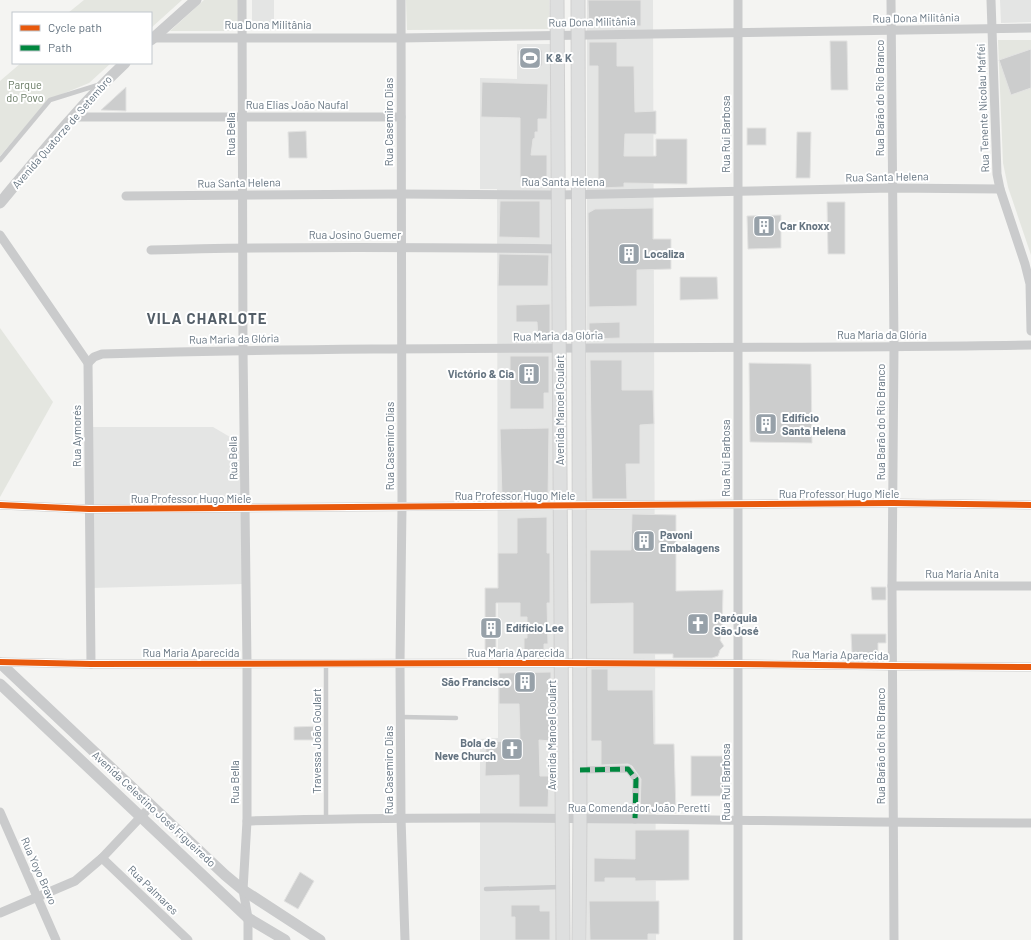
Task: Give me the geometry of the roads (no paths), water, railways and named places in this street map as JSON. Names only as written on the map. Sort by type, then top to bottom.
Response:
[{"type":"main road","name":"Avenida Manoel Goulart","points":[[557,0],[563,940]]},
{"type":"main road","name":"Avenida Manoel Goulart","points":[[578,0],[580,663],[579,940]]},
{"type":"street","points":[[152,39],[196,0]]},
{"type":"street","name":"Rua Bella","points":[[242,0],[243,350],[247,663],[247,821],[243,890],[248,918],[248,940]]},
{"type":"street","name":"Rua Casemiro Dias","points":[[401,0],[402,507],[400,663],[405,940]]},
{"type":"street","name":"Rua Rui Barbosa","points":[[738,0],[738,940]]},
{"type":"street","name":"Rua Barão do Rio Branco","points":[[891,0],[894,347],[892,586],[894,940]]},
{"type":"street","name":"Rua Tenente Nicolau Maffei","points":[[991,0],[997,174],[1000,189],[1030,284],[1031,330]]},
{"type":"street","name":"Rua Dona Militânia","points":[[152,39],[243,37],[401,38],[1031,28]]},
{"type":"street","name":"Avenida Quatorze de Setembro","points":[[0,203],[72,117],[104,83],[125,64]]},
{"type":"street","name":"Rua Elias João Naufal","points":[[72,117],[401,117]]},
{"type":"street","name":"Rua Santa Helena","points":[[126,196],[401,194],[558,195],[892,188],[1000,189]]},
{"type":"street","points":[[0,235],[88,363]]},
{"type":"street","name":"Rua Josino Guemer","points":[[151,250],[243,247],[558,249]]},
{"type":"street","name":"Rua Maria da Glória","points":[[88,363],[94,357],[102,354],[243,350],[1031,345]]},
{"type":"street","name":"Rua Aymorés","points":[[88,363],[90,664]]},
{"type":"street","name":"Rua Professor Hugo Miele","points":[[0,505],[89,509],[893,503],[1031,505]]},
{"type":"street","name":"Rua Maria Anita","points":[[892,586],[1031,586]]},
{"type":"street","name":"Rua Maria Aparecida","points":[[0,663],[580,663],[1031,667]]},
{"type":"street","name":"Avenida Celestino José Figueiredo","points":[[0,663],[225,875],[243,890],[320,940]]},
{"type":"street","name":"Avenida Celestino José Figueiredo","points":[[0,684],[248,918],[284,940]]},
{"type":"street","points":[[580,770],[628,769],[636,778],[635,820]]},
{"type":"street","points":[[0,913],[75,881],[102,858],[151,806]]},
{"type":"street","name":"Rua Yoyo Bravo","points":[[0,812],[56,940]]},
{"type":"street","name":"Rua Comendador João Peretti","points":[[247,821],[402,818],[1031,823]]},
{"type":"street","name":"Rua Palmares","points":[[102,858],[188,940]]},
{"type":"lane","points":[[0,160],[50,100],[104,83]]},
{"type":"lane","name":"Travessa João Goulart","points":[[326,664],[326,819]]},
{"type":"lane","points":[[401,717],[456,718]]},
{"type":"lane","points":[[486,889],[563,887]]},
{"type":"place","name":"K & K","points":[[530,58]]},
{"type":"place","name":"Car Knoxx","points":[[764,226]]},
{"type":"place","name":"Localiza","points":[[629,254]]},
{"type":"place","name":"Victório & Cia","points":[[529,374]]},
{"type":"place","name":"Edifício Santa Helena","points":[[766,424]]},
{"type":"place","name":"Pavoni Embalagens","points":[[644,541]]},
{"type":"place","name":"Paróquia São José","points":[[698,624]]},
{"type":"place","name":"Edifício Lee","points":[[491,628]]},
{"type":"place","name":"São Francisco","points":[[525,682]]},
{"type":"place","name":"Bola de Neve Church","points":[[512,749]]},
{"type":"district","name":"VILA CHARLOTE","points":[[207,319]]},
{"type":"park label","name":"Parque do Povo","points":[[25,91]]}]
